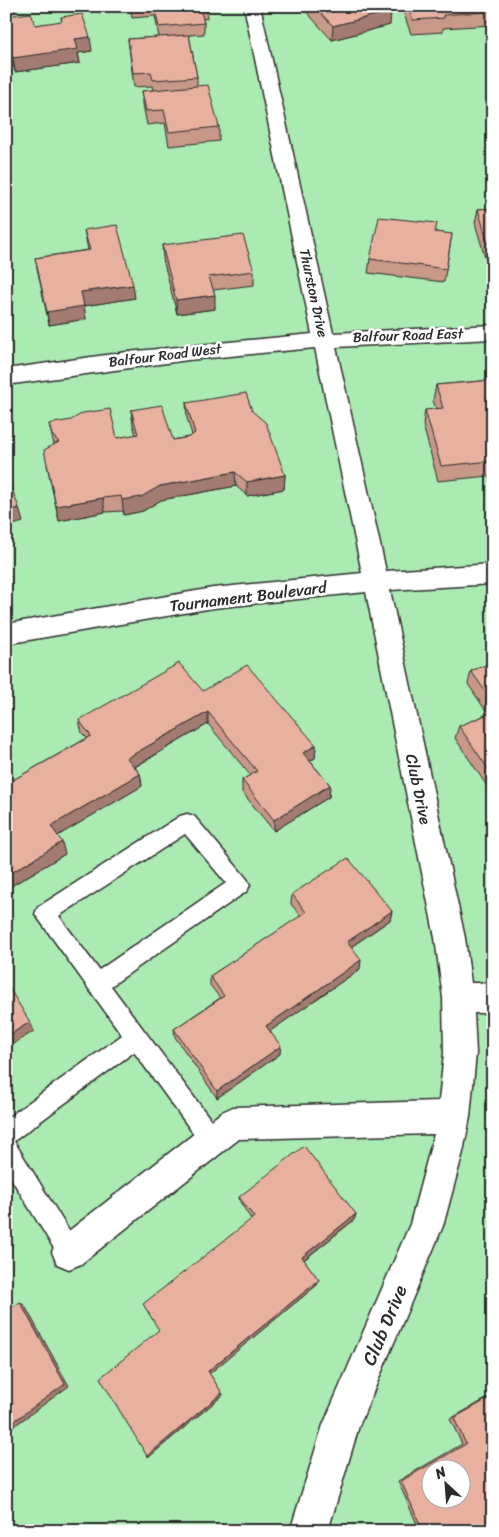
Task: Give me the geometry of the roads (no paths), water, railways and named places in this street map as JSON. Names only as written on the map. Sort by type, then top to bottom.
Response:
[{"type":"street","name":"Thurston Drive","points":[[252,6],[376,581]]},
{"type":"street","name":"Balfour Road East","points":[[324,339],[493,332]]},
{"type":"street","name":"Balfour Road West","points":[[6,377],[77,365],[201,350],[324,339]]},
{"type":"street","name":"Tournament Boulevard","points":[[6,634],[110,614],[234,596],[376,581],[493,574]]},
{"type":"street","name":"Club Drive","points":[[309,1531],[341,1425],[426,1226],[447,1152],[454,1117],[460,1053],[458,998],[450,938],[376,581]]},
{"type":"street","points":[[458,998],[493,998]]},
{"type":"street","points":[[69,1252],[233,1123],[454,1117]]},
{"type":"lane","points":[[97,984],[240,886],[187,822],[45,914],[212,1140]]},
{"type":"lane","points":[[6,1133],[136,1038]]},
{"type":"lane","points":[[6,1149],[69,1252]]}]
